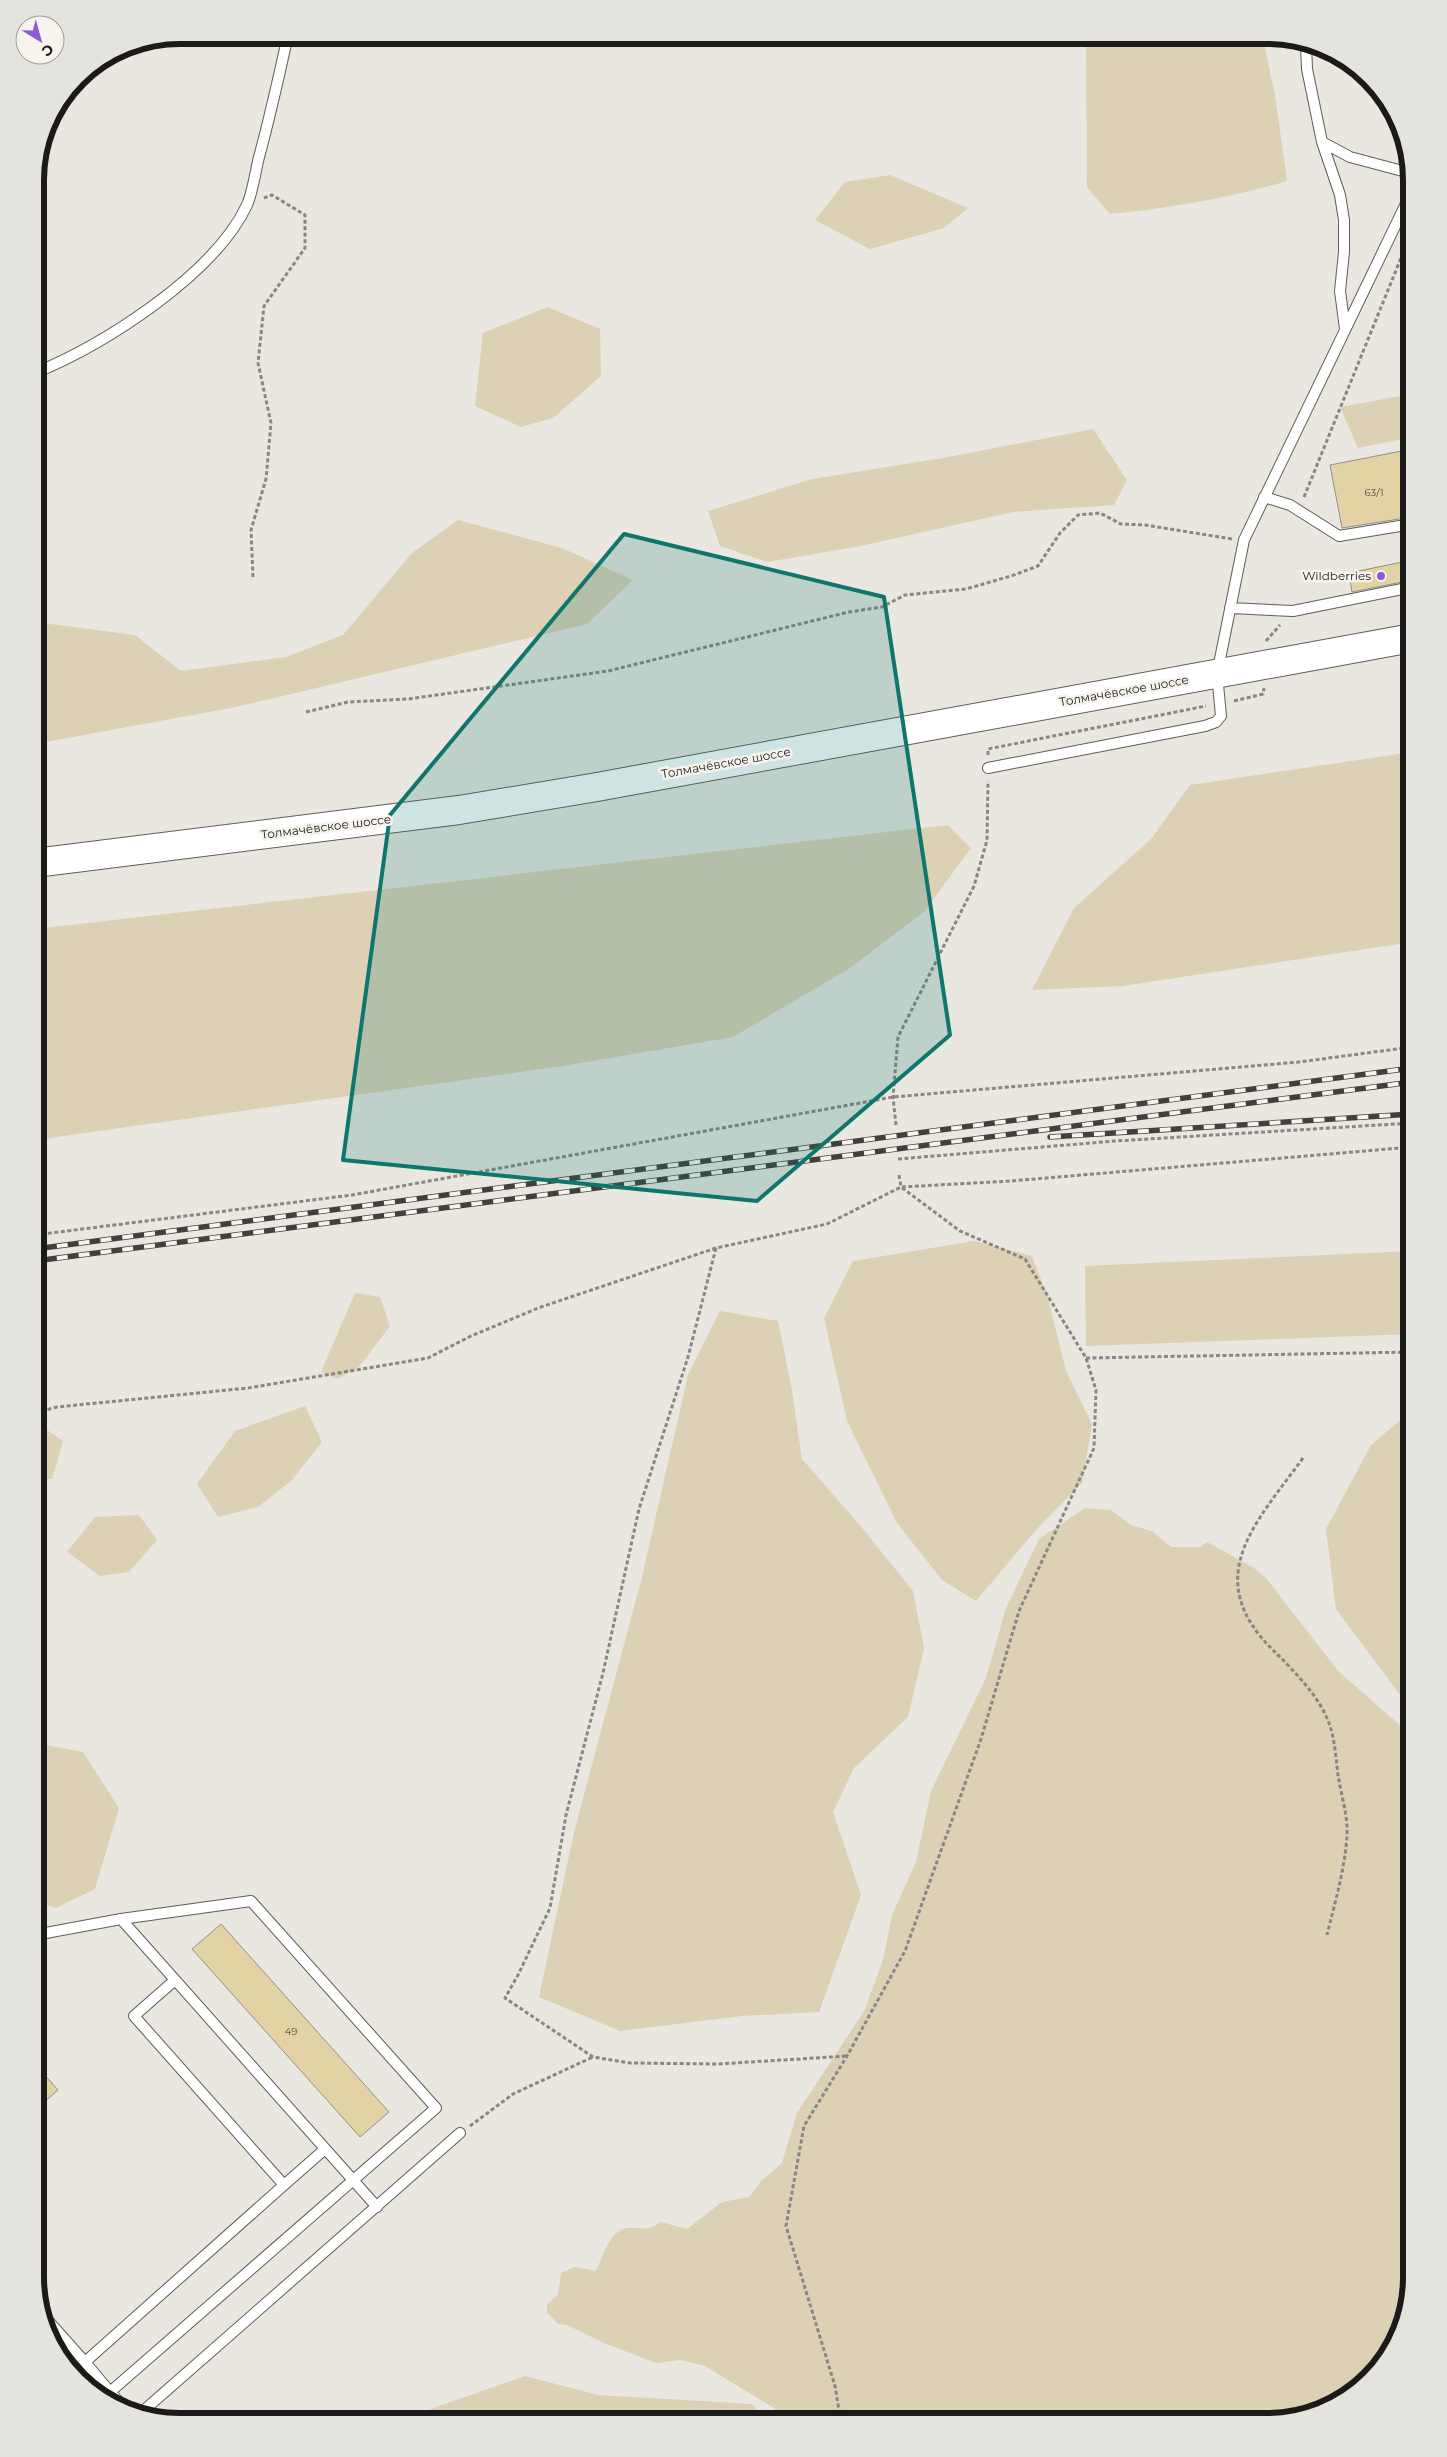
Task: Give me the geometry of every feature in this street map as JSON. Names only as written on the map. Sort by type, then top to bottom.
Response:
[{"type":"main road","name":"Толмачёвское шоссе","points":[[44,862],[459,810],[1403,640]]},
{"type":"lane","points":[[44,368],[122,327],[188,277],[230,234],[247,204],[276,94],[286,44]]},
{"type":"lane","points":[[1306,50],[1307,69],[1322,142],[1340,195],[1344,220],[1344,252],[1340,291],[1345,330]]},
{"type":"lane","points":[[1322,142],[1350,157],[1403,171]]},
{"type":"lane","points":[[988,768],[1205,726],[1216,722],[1221,716],[1217,674],[1244,540],[1403,210]]},
{"type":"lane","points":[[1264,497],[1290,505],[1339,536],[1403,525]]},
{"type":"lane","points":[[1230,608],[1293,611],[1403,589]]},
{"type":"lane","points":[[44,1932],[121,1919],[251,1901],[436,2108],[109,2393]]},
{"type":"lane","points":[[121,1919],[376,2207]]},
{"type":"lane","points":[[175,1980],[134,2016],[284,2185]]},
{"type":"lane","points":[[146,2409],[460,2134]]},
{"type":"lane","points":[[85,2362],[325,2149]]},
{"type":"lane","points":[[53,2326],[85,2362],[102,2388]]},
{"type":"path","points":[[247,204],[272,195],[305,215],[306,248],[264,306],[258,363],[272,423],[266,479],[251,530],[253,577]]},
{"type":"path","points":[[1298,511],[1403,253]]},
{"type":"path","points":[[306,712],[348,702],[408,699],[608,671],[849,612],[882,607],[905,595],[966,589],[1038,566],[1060,533],[1078,515],[1100,513],[1121,524],[1145,525],[1244,540]]},
{"type":"path","points":[[896,1125],[893,1097],[898,1037],[974,886],[987,840],[988,749]]},
{"type":"path","points":[[44,1234],[352,1195],[893,1097],[1299,1062],[1403,1048]]},
{"type":"path","points":[[898,1159],[1115,1141],[1403,1124]]},
{"type":"path","points":[[44,1411],[57,1407],[248,1388],[428,1358],[471,1336],[541,1307],[716,1248],[827,1224],[901,1187],[1021,1180],[1403,1148]]},
{"type":"path","points":[[840,2413],[835,2386],[786,2226],[804,2126],[847,2056],[905,1951],[981,1739],[1019,1611],[1094,1448],[1096,1390],[1086,1358],[1025,1259],[960,1231],[901,1187],[899,1175]]},
{"type":"path","points":[[716,1248],[688,1357],[639,1509],[603,1673],[566,1815],[550,1908],[505,1998],[593,2057],[630,2063],[718,2064],[847,2056]]},
{"type":"path","points":[[1086,1358],[1403,1352]]},
{"type":"path","points":[[1304,1458],[1255,1524],[1242,1550],[1238,1567],[1239,1593],[1252,1628],[1290,1667],[1319,1703],[1330,1726],[1347,1833],[1342,1870],[1327,1935]]},
{"type":"path","points":[[460,2134],[513,2094],[593,2057]]},
{"type":"highlighted area","points":[[624,534],[884,597],[950,1035],[757,1201],[343,1160],[390,815]]},
{"type":"shaded area","points":[[1086,44],[1264,44],[1275,95],[1287,181],[1200,202],[1110,214],[1087,187]]},
{"type":"shaded area","points":[[890,175],[968,208],[944,228],[870,249],[815,220],[845,182]]},
{"type":"shaded area","points":[[548,307],[600,329],[601,376],[553,418],[521,427],[475,406],[483,333]]},
{"type":"shaded area","points":[[1403,396],[1403,439],[1358,448],[1340,407]]},
{"type":"shaded area","points":[[1093,429],[1127,480],[1114,505],[1013,512],[856,547],[767,562],[720,546],[708,511],[812,479],[943,458]]},
{"type":"shaded area","points":[[458,520],[562,548],[633,580],[587,624],[236,707],[44,742],[44,623],[135,635],[181,671],[286,657],[343,635],[412,553]]},
{"type":"shaded area","points":[[1403,753],[1403,943],[1123,986],[1032,990],[1074,908],[1151,839],[1190,785]]},
{"type":"shaded area","points":[[948,825],[971,848],[924,912],[850,968],[733,1037],[563,1066],[44,1139],[44,928]]},
{"type":"shaded area","points":[[974,1241],[1032,1256],[1048,1298],[1066,1371],[1092,1424],[1082,1483],[1035,1531],[976,1601],[942,1580],[897,1523],[847,1421],[824,1318],[853,1261]]},
{"type":"shaded area","points":[[1403,1251],[1403,1334],[1086,1346],[1085,1266]]},
{"type":"shaded area","points":[[355,1293],[380,1297],[390,1326],[359,1367],[337,1379],[321,1372]]},
{"type":"shaded area","points":[[720,1311],[778,1321],[791,1385],[802,1459],[859,1524],[913,1591],[924,1648],[908,1717],[854,1768],[833,1812],[861,1895],[819,2012],[742,2016],[620,2031],[539,1997],[574,1832],[642,1577],[688,1375]]},
{"type":"shaded area","points":[[305,1406],[322,1442],[291,1481],[258,1507],[218,1517],[197,1484],[235,1431]]},
{"type":"shaded area","points":[[1403,1418],[1403,1699],[1336,1609],[1326,1529],[1371,1445]]},
{"type":"shaded area","points":[[44,1428],[63,1441],[52,1479],[44,1479]]},
{"type":"shaded area","points":[[1085,1508],[1111,1510],[1131,1525],[1152,1531],[1171,1547],[1200,1547],[1207,1542],[1254,1568],[1266,1578],[1339,1672],[1403,1727],[1403,2277],[1399,2312],[1385,2345],[1375,2360],[1350,2385],[1327,2399],[1294,2411],[1276,2413],[778,2413],[774,2408],[705,2366],[681,2360],[656,2363],[604,2343],[567,2325],[558,2324],[547,2312],[547,2304],[558,2295],[561,2273],[575,2267],[596,2271],[607,2245],[621,2230],[627,2228],[648,2228],[661,2222],[687,2229],[722,2202],[749,2197],[761,2181],[782,2163],[797,2113],[864,2011],[883,1960],[892,1915],[916,1862],[931,1791],[986,1678],[1006,1608],[1039,1539]]},
{"type":"shaded area","points":[[139,1515],[157,1540],[129,1572],[100,1576],[67,1552],[95,1517]]},
{"type":"shaded area","points":[[44,1745],[83,1752],[119,1808],[95,1889],[56,1908],[44,1905]]},
{"type":"shaded area","points":[[525,2376],[598,2395],[752,2404],[760,2413],[422,2413]]},
{"type":"building","points":[[1403,451],[1403,518],[1342,528],[1330,465]]},
{"type":"building","name":"Wildberries","points":[[1403,562],[1403,582],[1352,592],[1349,573]]},
{"type":"building","points":[[221,1924],[389,2112],[360,2137],[192,1949]]},
{"type":"building","points":[[44,2074],[58,2090],[44,2102]]},
{"type":"railway","points":[[44,1248],[1403,1069]]},
{"type":"railway","points":[[44,1260],[1403,1083]]},
{"type":"railway","points":[[1050,1137],[1403,1115]]},
{"type":"place","name":"Wildberries","points":[[1381,576]]}]
